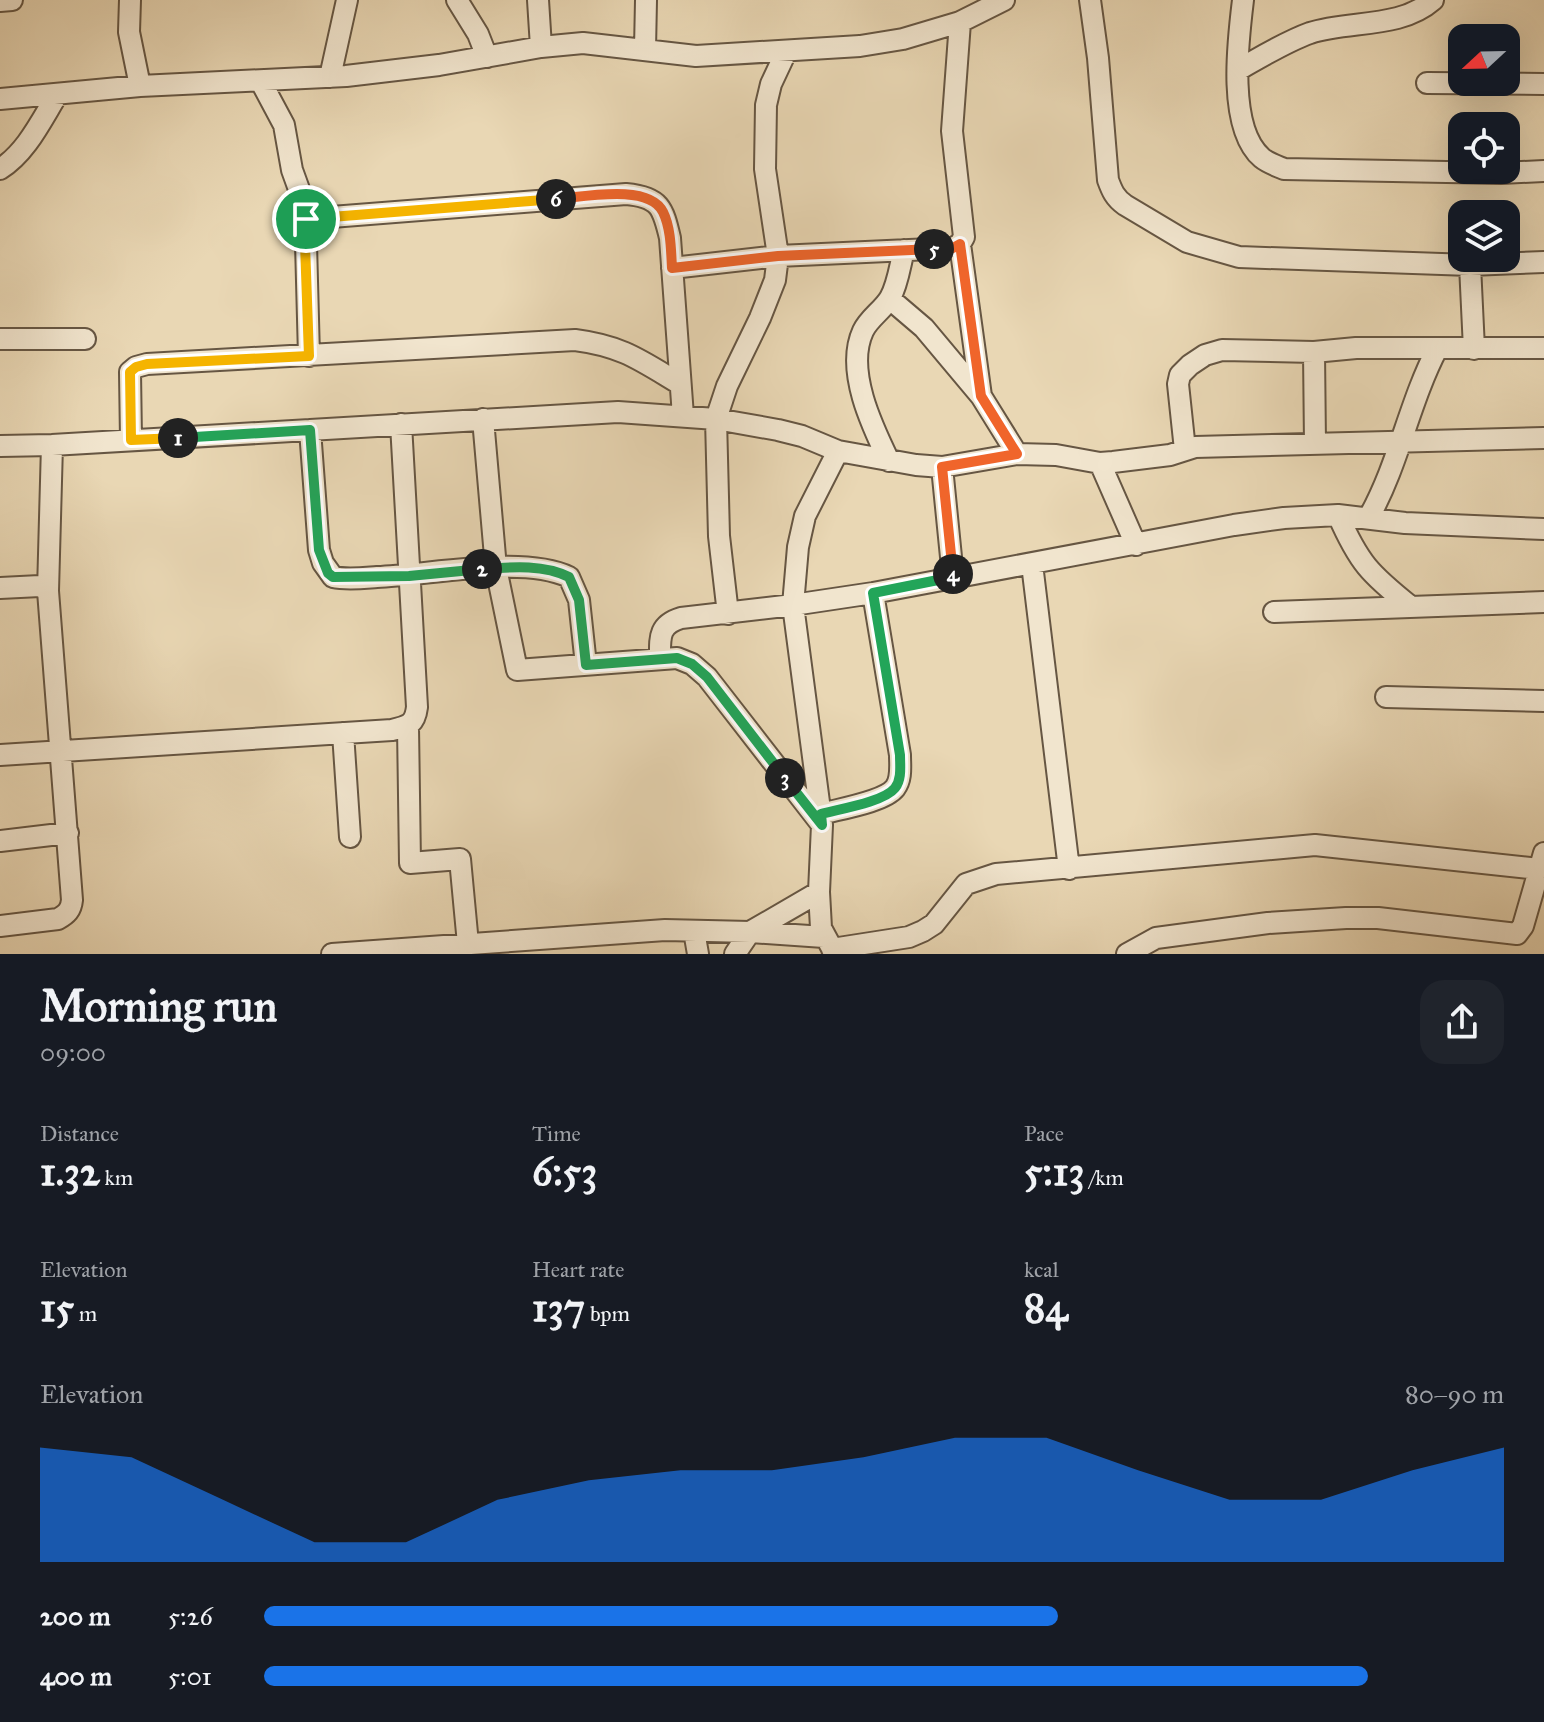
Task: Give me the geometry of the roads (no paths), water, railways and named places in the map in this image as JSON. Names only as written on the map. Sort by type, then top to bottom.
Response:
[{"type":"street","points":[[0,1],[12,0]]},
{"type":"street","points":[[130,0],[129,32],[140,86]]},
{"type":"street","points":[[330,77],[347,0]]},
{"type":"street","points":[[457,0],[478,34],[487,57]]},
{"type":"street","points":[[538,0],[541,47]]},
{"type":"street","points":[[645,49],[646,0]]},
{"type":"street","points":[[0,99],[140,86],[330,77],[583,43],[696,56],[860,46],[903,39],[960,22],[1004,0]]},
{"type":"street","points":[[1090,0],[1108,180],[1117,200],[1187,242],[1239,257],[1448,264]]},
{"type":"street","points":[[1243,0],[1238,70],[1241,114],[1246,134],[1263,159],[1284,169],[1473,173],[1544,171]]},
{"type":"street","points":[[1238,70],[1309,33],[1403,17],[1424,8],[1433,0]]},
{"type":"street","points":[[672,268],[778,256],[953,248],[960,244],[964,237],[952,131],[960,22]]},
{"type":"street","points":[[728,614],[719,536],[716,419],[727,386],[770,293],[778,256],[766,180],[766,105],[771,84],[786,52]]},
{"type":"street","points":[[261,82],[284,125],[292,170],[305,206],[309,356]]},
{"type":"street","points":[[1427,83],[1544,84]]},
{"type":"street","points":[[0,169],[24,147],[57,95]]},
{"type":"street","points":[[306,219],[626,194],[641,195],[655,201],[664,213],[670,238],[683,416]]},
{"type":"street","points":[[960,244],[981,396]]},
{"type":"street","points":[[889,461],[869,420],[858,369],[858,346],[863,329],[890,299],[904,250]]},
{"type":"street","points":[[1520,263],[1544,262]]},
{"type":"street","points":[[1470,272],[1474,349]]},
{"type":"street","points":[[890,299],[924,328],[981,396],[1017,454]]},
{"type":"street","points":[[0,339],[85,339]]},
{"type":"street","points":[[131,440],[130,372],[147,364],[575,340],[605,344],[627,352],[680,384]]},
{"type":"street","points":[[1185,450],[1178,384],[1180,375],[1205,355],[1222,350],[1314,352],[1339,349],[1544,348]]},
{"type":"street","points":[[1369,517],[1385,488],[1410,409],[1437,349]]},
{"type":"street","points":[[1314,352],[1315,444]]},
{"type":"street","points":[[0,446],[618,412],[716,419],[802,436],[838,451],[942,467],[1017,454],[1056,455],[1100,463],[1135,460],[1195,447],[1544,438]]},
{"type":"street","points":[[483,419],[496,568],[517,670],[677,658],[692,664],[707,677],[822,820]]},
{"type":"street","points":[[0,755],[408,727],[415,720],[417,707],[401,424]]},
{"type":"street","points":[[310,430],[319,550],[328,573],[340,579],[496,568],[554,570],[569,577],[579,600],[586,665]]},
{"type":"street","points":[[0,926],[58,919],[66,915],[72,900],[48,591],[52,445]]},
{"type":"street","points":[[830,947],[821,928],[822,820],[793,605],[798,547],[805,516],[838,451]]},
{"type":"street","points":[[1100,463],[1136,545]]},
{"type":"street","points":[[942,467],[953,577]]},
{"type":"street","points":[[660,659],[659,633],[664,625],[681,618],[873,593],[1234,525],[1338,515],[1405,523],[1544,529]]},
{"type":"street","points":[[1338,515],[1352,548],[1371,574],[1410,606]]},
{"type":"street","points":[[1032,564],[1069,869]]},
{"type":"street","points":[[0,588],[40,586],[48,591]]},
{"type":"street","points":[[822,820],[884,796],[895,787],[900,776],[900,755],[873,593]]},
{"type":"street","points":[[1274,612],[1544,602]]},
{"type":"street","points":[[1386,697],[1544,701]]},
{"type":"street","points":[[408,727],[410,863],[460,859],[468,944]]},
{"type":"street","points":[[343,733],[350,837]]},
{"type":"street","points":[[0,841],[68,833]]},
{"type":"street","points":[[332,954],[665,930],[750,932],[830,947],[909,937],[923,931],[934,924],[966,884],[996,874],[1315,845],[1542,861],[1523,926],[1517,934],[1378,918],[1346,918],[1268,923],[1156,938],[1127,954]]},
{"type":"street","points":[[735,954],[750,932],[819,892]]},
{"type":"street","points":[[694,931],[698,954]]}]
